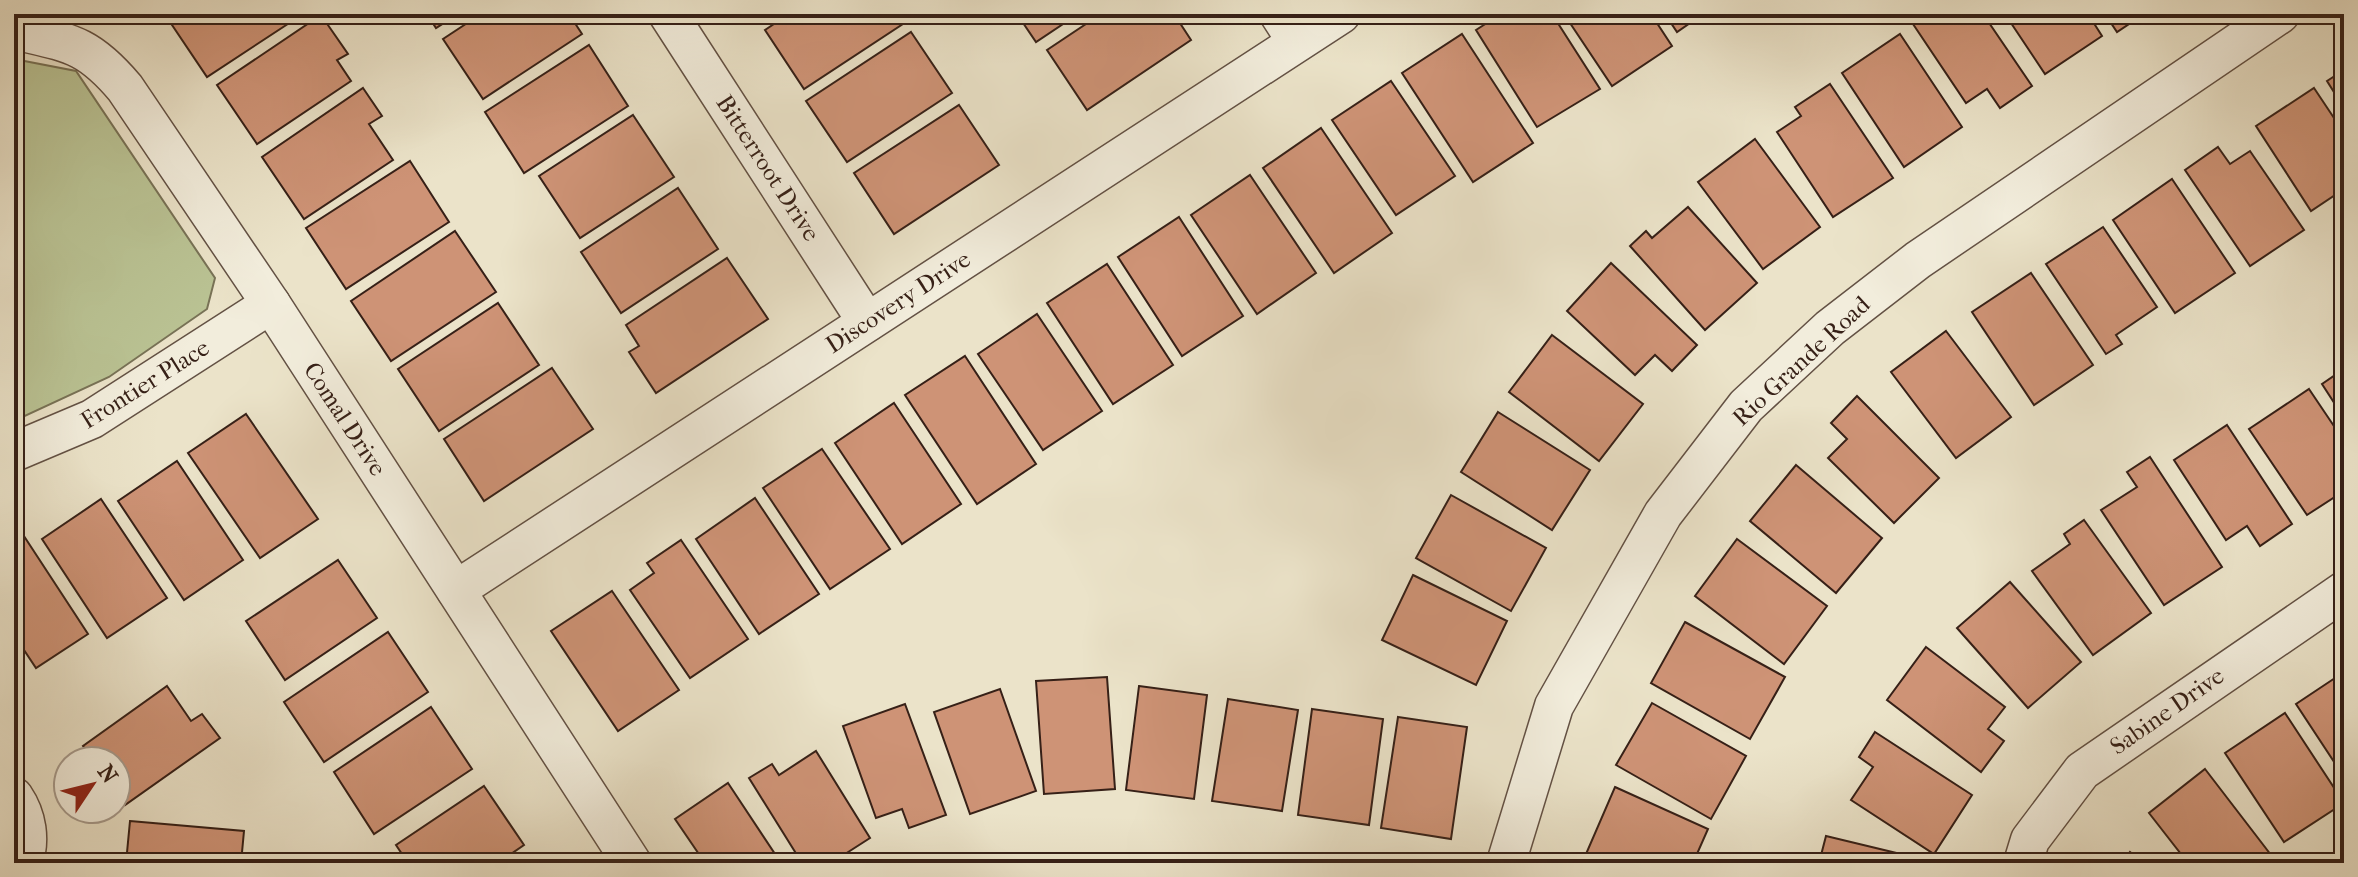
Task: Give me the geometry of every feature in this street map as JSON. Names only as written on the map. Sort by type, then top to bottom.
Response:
[{"type":"street","name":"Bitterroot Drive","points":[[668,14],[867,322]]},
{"type":"street","name":"Discovery Drive","points":[[456,590],[867,322],[1288,28],[1341,14]]},
{"type":"street","name":"Rio Grande Road","points":[[1506,863],[1554,706],[1663,514],[1746,406],[1830,328],[1918,260],[2280,14]]},
{"type":"street","name":"Comal Drive","points":[[14,30],[75,44],[101,60],[125,88],[271,304],[632,863]]},
{"type":"street","name":"Frontier Place","points":[[14,452],[92,419],[271,304]]},
{"type":"street","name":"Sabine Drive","points":[[2023,863],[2030,840],[2082,771],[2344,591]]},
{"type":"street","points":[[14,797],[22,809],[27,831],[23,863]]},
{"type":"green space","points":[[14,59],[76,71],[215,278],[207,309],[109,377],[14,421]]},
{"type":"building","points":[[303,14],[207,77],[166,16]]},
{"type":"building","points":[[427,14],[458,14],[436,28]]},
{"type":"building","points":[[481,14],[569,14],[582,34],[483,99],[443,39]]},
{"type":"building","points":[[789,14],[909,14],[912,18],[804,89],[765,30]]},
{"type":"building","points":[[1017,14],[1078,14],[1036,42]]},
{"type":"building","points":[[1101,14],[1174,14],[1191,40],[1087,110],[1047,50]]},
{"type":"building","points":[[1501,14],[1552,14],[1600,89],[1537,127],[1476,30]]},
{"type":"building","points":[[1564,14],[1651,14],[1672,46],[1612,86]]},
{"type":"building","points":[[1665,14],[1703,14],[1677,32]]},
{"type":"building","points":[[1927,14],[1983,14],[2032,86],[2000,108],[1987,89],[1966,103],[1913,24]]},
{"type":"building","points":[[2005,14],[2088,14],[2102,36],[2045,74]]},
{"type":"building","points":[[2105,14],[2144,14],[2117,32]]},
{"type":"building","points":[[321,15],[348,54],[337,60],[351,81],[257,144],[217,85]]},
{"type":"building","points":[[911,32],[952,93],[847,162],[806,101]]},
{"type":"building","points":[[1462,34],[1533,143],[1473,182],[1402,73]]},
{"type":"building","points":[[1900,34],[1962,127],[1904,167],[1842,73]]},
{"type":"building","points":[[589,45],[628,106],[524,173],[485,112]]},
{"type":"building","points":[[2344,70],[2344,108],[2327,81]]},
{"type":"building","points":[[1391,81],[1455,176],[1396,215],[1332,120]]},
{"type":"building","points":[[1830,84],[1893,178],[1833,217],[1777,132],[1801,116],[1795,107]]},
{"type":"building","points":[[363,88],[382,116],[369,124],[393,160],[304,219],[262,157]]},
{"type":"building","points":[[2314,88],[2344,133],[2344,189],[2311,211],[2256,126]]},
{"type":"building","points":[[959,105],[999,165],[894,234],[854,173]]},
{"type":"building","points":[[633,115],[674,177],[580,238],[539,176]]},
{"type":"building","points":[[1321,128],[1392,233],[1334,273],[1263,168]]},
{"type":"building","points":[[1755,139],[1820,227],[1763,269],[1698,182]]},
{"type":"building","points":[[2218,147],[2230,164],[2250,151],[2304,230],[2250,266],[2185,170]]},
{"type":"building","points":[[410,161],[449,222],[346,289],[306,228]]},
{"type":"building","points":[[1250,175],[1316,273],[1257,314],[1191,215]]},
{"type":"building","points":[[2172,179],[2235,273],[2175,313],[2113,220]]},
{"type":"building","points":[[678,188],[718,249],[621,313],[581,252]]},
{"type":"building","points":[[1688,207],[1757,283],[1705,330],[1630,246],[1646,231],[1652,238]]},
{"type":"building","points":[[1179,217],[1243,316],[1182,356],[1118,257]]},
{"type":"building","points":[[2103,227],[2157,307],[2116,335],[2122,344],[2106,354],[2046,264]]},
{"type":"building","points":[[455,231],[496,292],[391,361],[351,301]]},
{"type":"building","points":[[727,258],[768,319],[656,393],[629,352],[639,346],[626,325]]},
{"type":"building","points":[[1611,263],[1697,345],[1672,371],[1655,355],[1635,375],[1567,311]]},
{"type":"building","points":[[1107,264],[1173,365],[1113,404],[1047,303]]},
{"type":"building","points":[[2031,273],[2093,365],[2034,405],[1972,312]]},
{"type":"building","points":[[498,303],[539,365],[439,431],[398,369]]},
{"type":"building","points":[[1037,314],[1102,411],[1043,450],[978,354]]},
{"type":"building","points":[[1946,331],[2011,417],[1956,458],[1891,372]]},
{"type":"building","points":[[1552,335],[1643,404],[1599,461],[1509,392]]},
{"type":"building","points":[[965,356],[1036,464],[977,504],[905,395]]},
{"type":"building","points":[[552,368],[593,429],[484,501],[444,439]]},
{"type":"building","points":[[2344,369],[2344,418],[2322,384]]},
{"type":"building","points":[[2309,389],[2344,441],[2344,491],[2307,515],[2249,429]]},
{"type":"building","points":[[1857,396],[1939,478],[1894,523],[1828,458],[1847,439],[1831,423]]},
{"type":"building","points":[[894,403],[961,504],[902,544],[835,443]]},
{"type":"building","points":[[1498,412],[1590,470],[1552,530],[1461,472]]},
{"type":"building","points":[[246,414],[318,519],[260,558],[188,453]]},
{"type":"building","points":[[2227,425],[2292,524],[2260,546],[2247,526],[2226,540],[2174,460]]},
{"type":"building","points":[[822,449],[890,549],[830,589],[763,488]]},
{"type":"building","points":[[2150,457],[2222,567],[2164,605],[2101,510],[2137,487],[2127,472]]},
{"type":"building","points":[[177,461],[243,560],[184,600],[118,501]]},
{"type":"building","points":[[1796,465],[1882,538],[1836,593],[1750,521]]},
{"type":"building","points":[[1451,495],[1546,548],[1511,611],[1416,558]]},
{"type":"building","points":[[755,498],[819,594],[759,634],[696,539]]},
{"type":"building","points":[[101,499],[167,598],[107,638],[42,539]]},
{"type":"building","points":[[2084,520],[2151,613],[2093,655],[2032,571],[2070,544],[2064,534]]},
{"type":"building","points":[[20,530],[88,634],[36,668],[14,635],[14,533]]},
{"type":"building","points":[[1737,539],[1827,606],[1784,664],[1695,596]]},
{"type":"building","points":[[681,540],[748,639],[690,678],[630,590],[654,573],[647,563]]},
{"type":"building","points":[[338,560],[377,618],[285,680],[246,621]]},
{"type":"building","points":[[1413,575],[1507,621],[1476,685],[1382,640]]},
{"type":"building","points":[[2010,582],[2081,662],[2028,708],[1957,628]]},
{"type":"building","points":[[612,591],[679,690],[618,731],[551,631]]},
{"type":"building","points":[[1685,622],[1785,677],[1750,739],[1651,683]]},
{"type":"building","points":[[388,632],[428,692],[324,762],[284,702]]},
{"type":"building","points":[[1926,647],[2005,707],[1988,729],[2004,741],[1981,772],[1887,700]]},
{"type":"building","points":[[2344,672],[2344,777],[2296,704]]},
{"type":"building","points":[[1107,677],[1115,789],[1044,794],[1036,681]]},
{"type":"building","points":[[167,686],[191,721],[202,714],[220,738],[132,800],[132,745],[84,745]]},
{"type":"building","points":[[1139,686],[1207,695],[1194,799],[1126,790]]},
{"type":"building","points":[[1000,689],[1036,791],[970,814],[934,712]]},
{"type":"building","points":[[1228,699],[1298,710],[1282,811],[1212,801]]},
{"type":"building","points":[[1652,703],[1746,756],[1711,819],[1616,765]]},
{"type":"building","points":[[905,704],[946,815],[909,828],[902,809],[876,818],[843,726]]},
{"type":"building","points":[[431,707],[472,769],[374,834],[334,772]]},
{"type":"building","points":[[1312,709],[1383,719],[1369,825],[1298,815]]},
{"type":"building","points":[[2285,713],[2344,803],[2284,842],[2225,753]]},
{"type":"building","points":[[1398,717],[1467,727],[1451,839],[1381,828]]},
{"type":"building","points":[[1875,732],[1972,795],[1934,854],[1851,800],[1873,767],[1859,757]]},
{"type":"building","points":[[816,751],[870,838],[831,863],[802,863],[749,778],[772,764],[779,775]]},
{"type":"building","points":[[2205,769],[2271,855],[2260,863],[2188,863],[2149,813]]},
{"type":"building","points":[[728,783],[781,863],[705,863],[675,819]]},
{"type":"building","points":[[484,786],[524,845],[498,863],[408,863],[396,845]]},
{"type":"building","points":[[1615,787],[1708,829],[1693,863],[1605,863],[1586,854]]},
{"type":"building","points":[[132,821],[244,831],[241,863],[126,863]]},
{"type":"building","points":[[1826,836],[1938,863],[1819,863]]},
{"type":"building","points":[[2130,852],[2145,863],[2122,863]]}]
